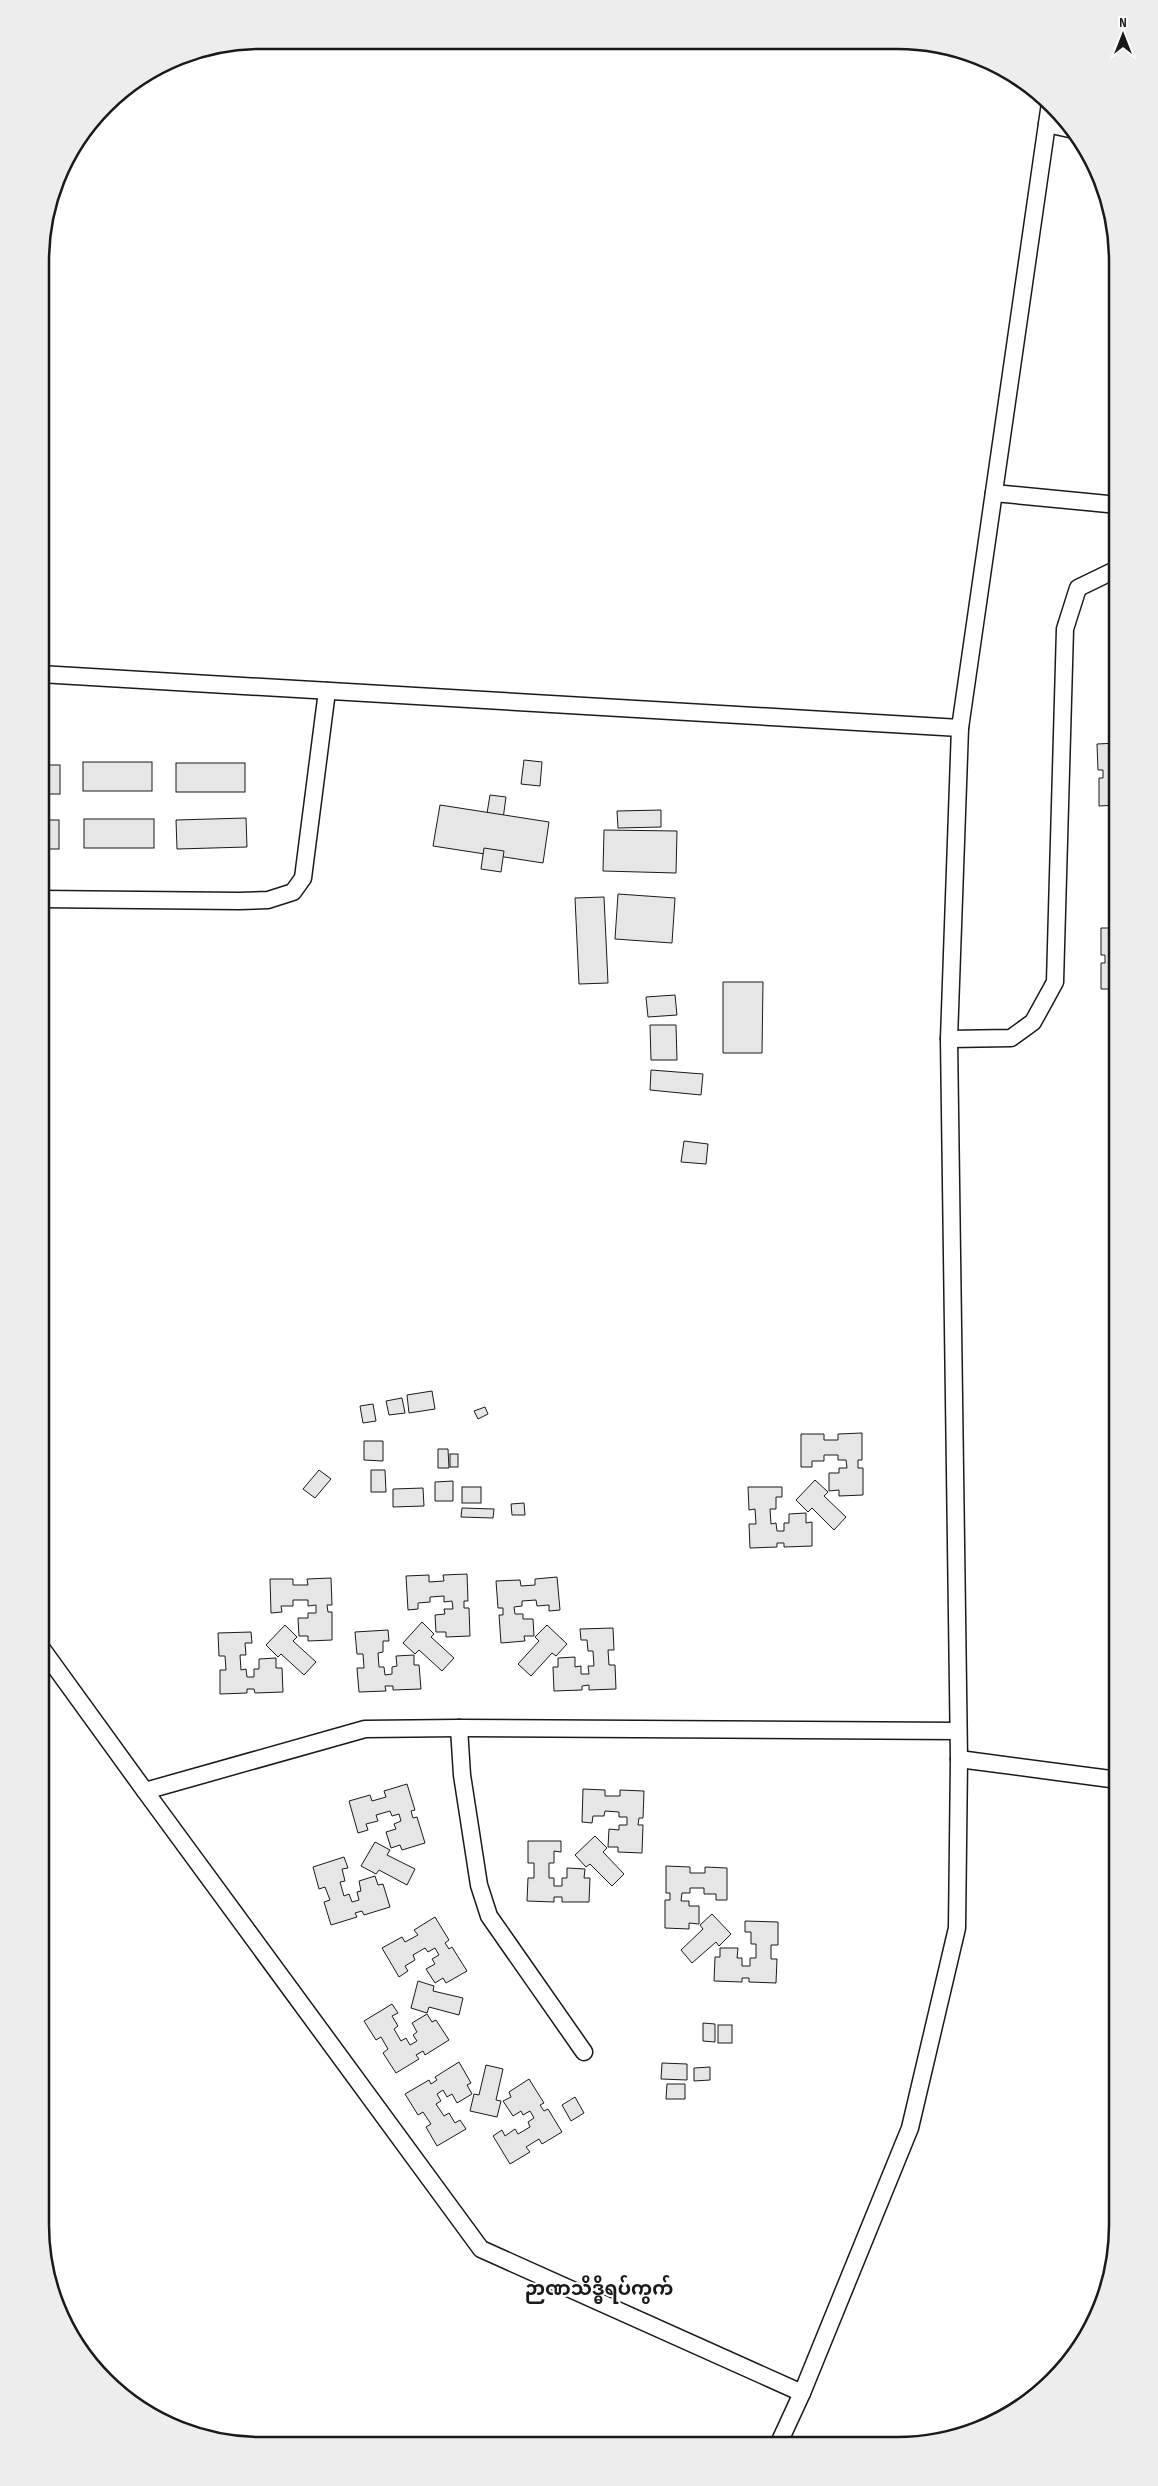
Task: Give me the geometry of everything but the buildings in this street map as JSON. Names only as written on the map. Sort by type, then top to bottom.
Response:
[{"type":"street","points":[[782,2437],[802,2393],[910,2128],[957,1928],[959,1759],[949,1039],[960,728],[1049,113]]},
{"type":"street","points":[[1047,124],[1062,127]]},
{"type":"street","points":[[994,493],[1109,504]]},
{"type":"street","points":[[949,1039],[1011,1038],[1033,1022],[1055,982],[1065,629],[1078,588],[1109,573]]},
{"type":"street","points":[[49,675],[960,728]]},
{"type":"street","points":[[49,899],[239,901],[268,900],[292,892],[303,878],[327,691]]},
{"type":"street","points":[[49,1658],[481,2249],[802,2393]]},
{"type":"street","points":[[459,1728],[462,1775],[470,1830],[479,1885],[489,1916],[584,2052]]},
{"type":"street","points":[[145,1791],[365,1729],[958,1731]]},
{"type":"street","points":[[959,1759],[1109,1779]]},
{"type":"district","name":"ဉာဏသိဒ္ဓိရပ်ကွက်","points":[[599,2288]]}]
